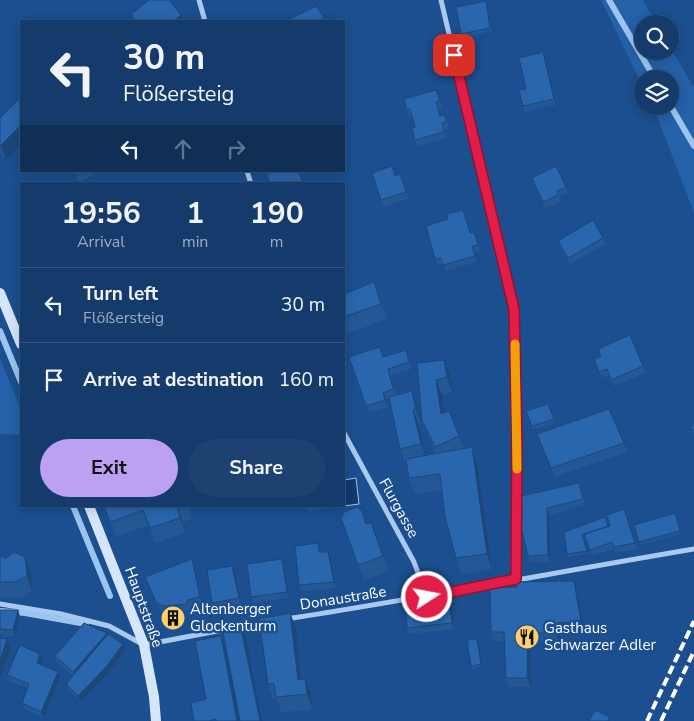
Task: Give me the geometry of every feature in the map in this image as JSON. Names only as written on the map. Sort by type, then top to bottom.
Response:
[{"type":"main road","points":[[0,293],[20,342]]},
{"type":"main road","name":"Hauptstraße","points":[[89,507],[144,645],[154,697],[156,721]]},
{"type":"street","points":[[199,0],[205,20]]},
{"type":"street","points":[[441,0],[514,309],[517,437],[516,579]]},
{"type":"street","name":"Flurgasse","points":[[345,435],[414,562],[427,597]]},
{"type":"street","name":"Donaustraße","points":[[284,620],[427,597],[516,579],[694,549]]},
{"type":"street","points":[[0,604],[61,614],[109,626],[144,645],[275,621]]},
{"type":"shaded area","points":[[601,0],[643,0],[651,15],[634,15],[634,60],[678,60],[694,86],[694,213],[656,115],[679,115],[679,70],[635,70]]},
{"type":"shaded area","points":[[0,359],[20,407],[20,435],[0,434]]},
{"type":"shaded area","points":[[356,478],[359,504],[345,506],[345,480]]},
{"type":"building","points":[[149,0],[169,0],[181,15],[175,20],[135,20],[131,14]]},
{"type":"building","points":[[486,1],[490,28],[461,34],[456,7]]},
{"type":"building","points":[[317,6],[324,20],[287,20]]},
{"type":"building","points":[[543,52],[554,99],[523,106],[519,90],[526,89],[519,58]]},
{"type":"building","points":[[436,90],[440,101],[436,102],[440,116],[445,115],[446,122],[442,123],[444,132],[415,140],[412,129],[415,127],[410,109],[407,110],[404,99]]},
{"type":"building","points":[[20,98],[20,126],[1,145],[0,118]]},
{"type":"building","points":[[392,166],[395,176],[400,174],[406,192],[381,200],[372,173]]},
{"type":"building","points":[[556,166],[566,187],[557,191],[558,195],[543,202],[532,178]]},
{"type":"building","points":[[74,172],[83,172],[76,176]]},
{"type":"building","points":[[266,172],[299,172],[302,182],[269,182]]},
{"type":"building","points":[[463,210],[470,233],[474,232],[478,245],[472,246],[475,256],[443,265],[441,258],[435,259],[426,226],[448,219],[447,214]]},
{"type":"building","points":[[593,220],[603,238],[568,258],[558,241]]},
{"type":"building","points":[[374,282],[381,304],[345,317],[345,294]]},
{"type":"building","points":[[630,335],[643,366],[611,380],[607,369],[599,372],[594,359],[601,356],[598,349]]},
{"type":"building","points":[[380,347],[383,357],[406,350],[409,362],[388,369],[393,389],[383,393],[385,400],[366,406],[349,357]]},
{"type":"building","points":[[444,360],[447,377],[436,380],[441,414],[449,411],[459,436],[435,447],[422,420],[417,363]]},
{"type":"building","points":[[412,391],[416,409],[413,410],[421,444],[400,449],[389,397]]},
{"type":"building","points":[[548,404],[554,419],[532,426],[526,411]]},
{"type":"building","points":[[609,409],[624,443],[551,468],[537,434]]},
{"type":"building","points":[[694,421],[694,430],[690,429]]},
{"type":"building","points":[[472,447],[487,554],[456,558],[445,517],[440,474],[409,478],[406,459]]},
{"type":"building","points":[[579,483],[583,499],[547,508],[548,555],[528,556],[520,522],[521,496]]},
{"type":"building","points":[[104,507],[177,507],[180,518],[150,528],[143,510],[110,522]]},
{"type":"building","points":[[357,507],[362,511],[366,524],[371,523],[383,556],[358,565],[341,518],[344,512]]},
{"type":"building","points":[[624,509],[635,543],[614,547],[612,542],[590,550],[584,534],[610,526],[607,515]]},
{"type":"building","points":[[675,513],[680,531],[639,542],[634,525]]},
{"type":"building","points":[[605,517],[608,526],[582,535],[587,551],[567,554],[564,532]]},
{"type":"building","points":[[318,543],[319,552],[328,552],[334,582],[299,585],[295,546]]},
{"type":"building","points":[[14,552],[25,557],[27,576],[15,582],[0,582],[0,556],[6,558]]},
{"type":"building","points":[[192,559],[200,597],[187,600],[188,604],[163,606],[156,602],[145,577]]},
{"type":"building","points":[[282,559],[287,592],[251,597],[247,564]]},
{"type":"building","points":[[232,566],[239,598],[212,603],[207,570]]},
{"type":"building","name":"Gasthaus Schwarzer Adler","points":[[574,581],[581,622],[557,623],[556,633],[528,633],[527,678],[506,678],[504,632],[491,632],[490,588],[517,587],[517,582]]},
{"type":"building","points":[[449,599],[452,623],[407,628],[405,606]]},
{"type":"building","points":[[0,610],[18,610],[13,630],[0,629]]},
{"type":"building","points":[[168,611],[176,611],[176,620],[167,618]]},
{"type":"building","points":[[290,613],[298,680],[305,679],[307,694],[276,697],[274,684],[268,684],[259,619]]},
{"type":"building","points":[[84,623],[107,633],[73,672],[55,656]]},
{"type":"building","points":[[240,623],[260,721],[240,721],[222,627]]},
{"type":"building","points":[[108,634],[123,644],[106,667],[78,696],[66,684]]},
{"type":"building","points":[[221,636],[237,721],[216,721],[216,719],[194,721],[191,703],[206,699],[195,641]]},
{"type":"building","points":[[0,638],[7,639],[0,661]]},
{"type":"building","points":[[477,639],[481,664],[471,666],[467,640]]},
{"type":"building","points":[[20,645],[40,654],[37,663],[58,672],[41,712],[22,703],[29,684],[7,675]]},
{"type":"building","points":[[595,710],[610,717],[608,721],[589,721]]},
{"type":"waterway","points":[[609,0],[650,70]]},
{"type":"waterway","points":[[676,115],[694,146]]},
{"type":"waterway","points":[[0,331],[20,380]]},
{"type":"waterway","points":[[73,507],[110,596]]},
{"type":"waterway","points":[[0,611],[25,613],[86,624]]},
{"type":"railway","points":[[647,721],[694,621]]},
{"type":"railway","points":[[661,721],[694,651]]},
{"type":"slow traffic","points":[[515,344],[517,469]]},
{"type":"place","name":"Altenberger Glockenturm","points":[[173,618]]},
{"type":"place","name":"Gasthaus Schwarzer Adler","points":[[527,637]]},
{"type":"route","points":[[427,597],[516,579],[517,437],[514,309],[454,55]]}]
